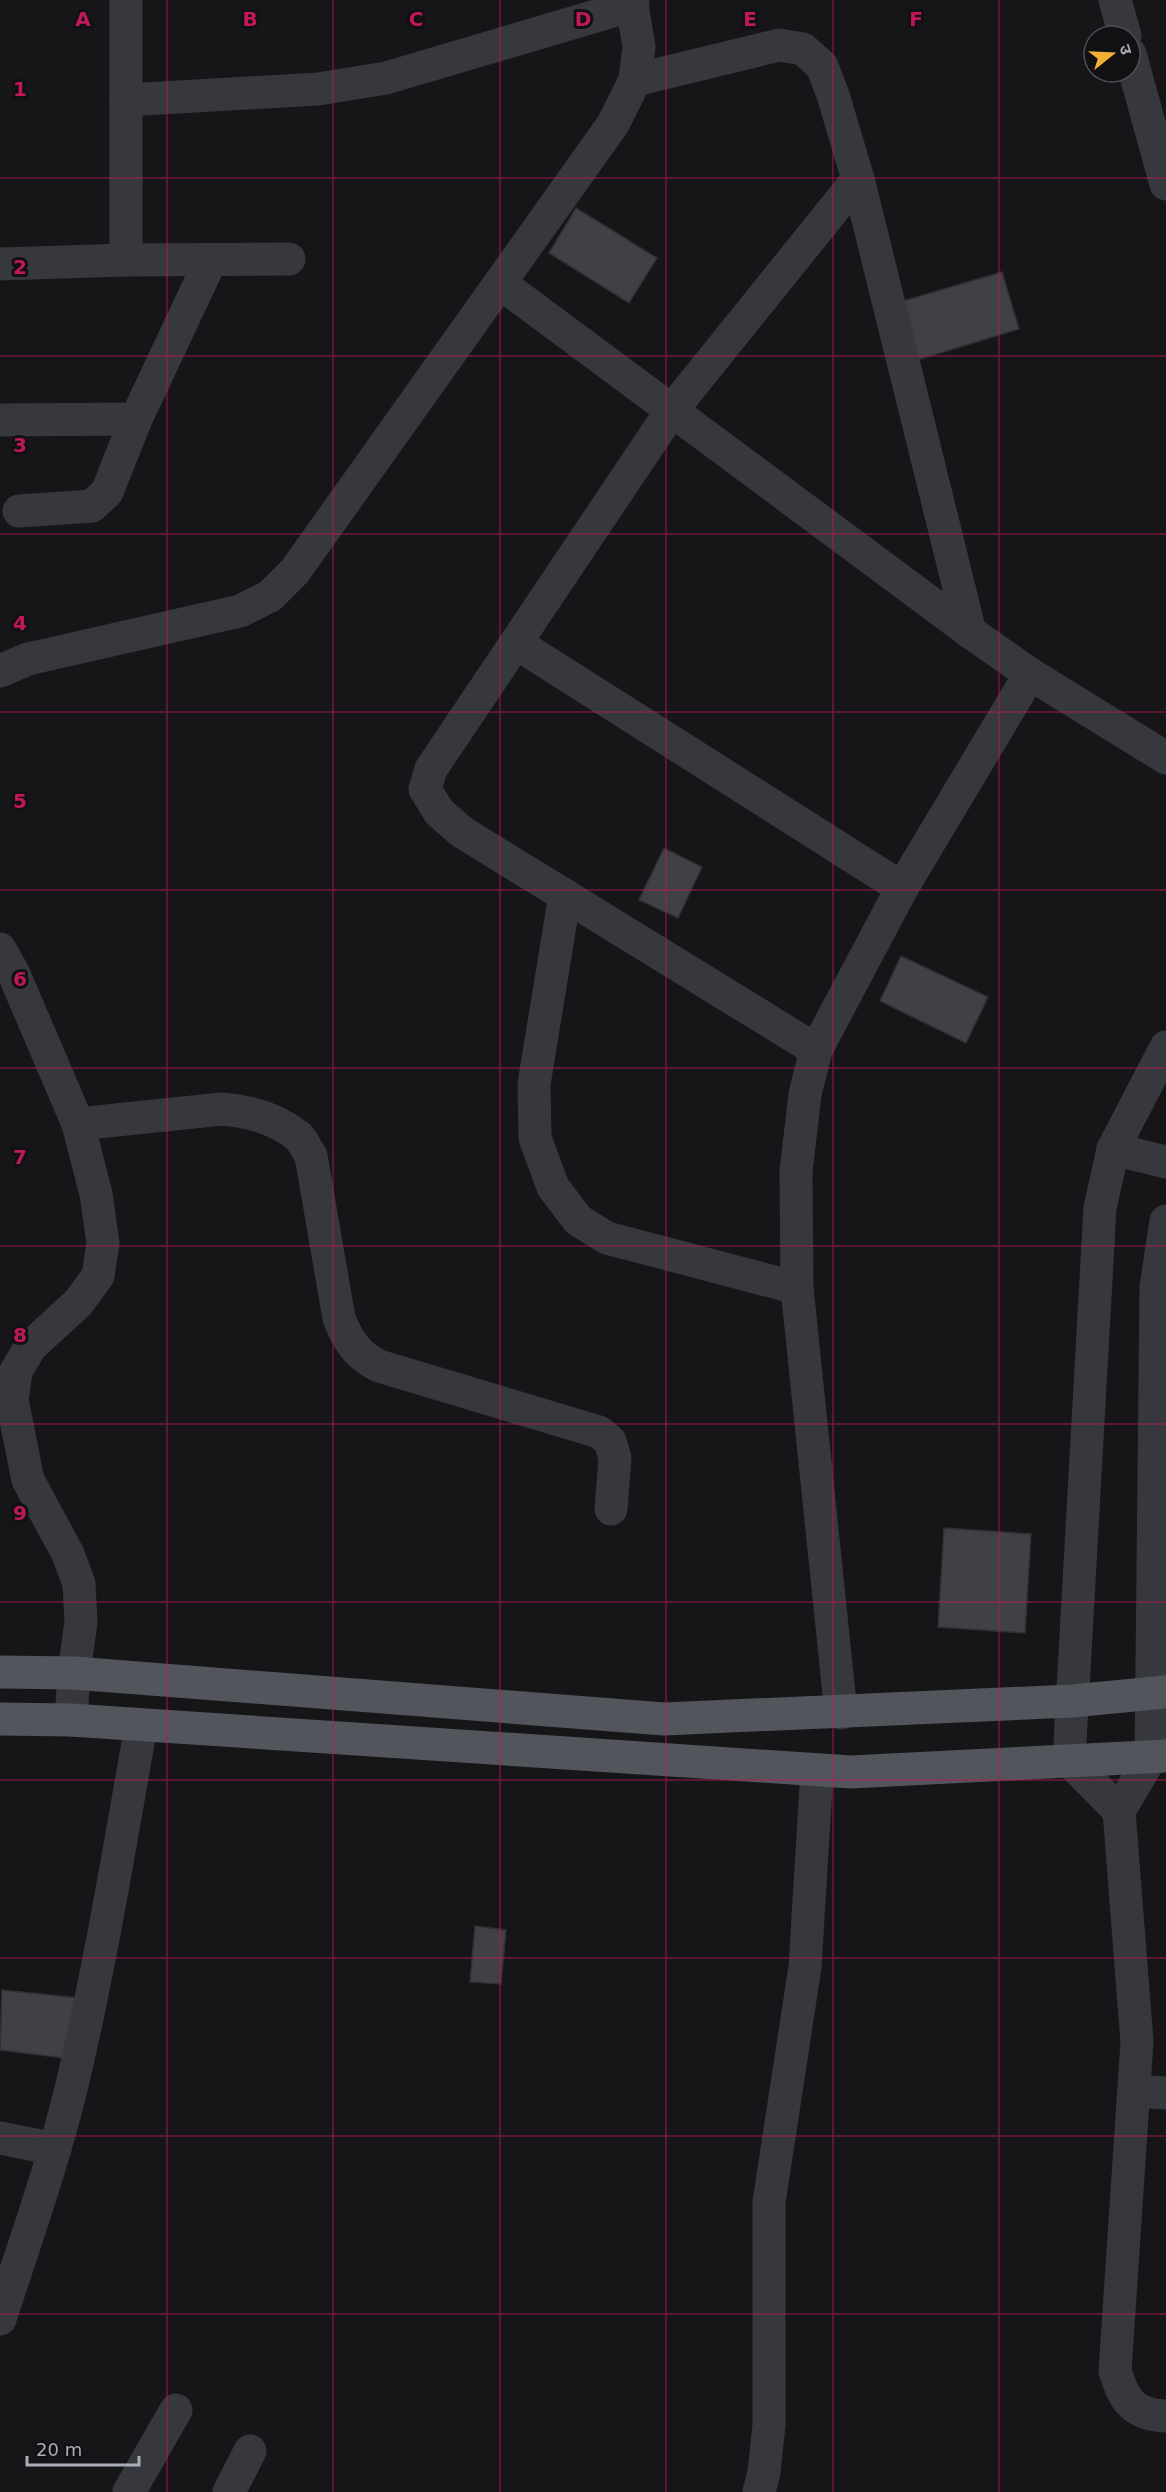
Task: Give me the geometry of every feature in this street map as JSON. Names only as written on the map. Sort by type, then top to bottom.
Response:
[{"type":"main road","points":[[0,1672],[74,1673],[664,1719],[841,1713],[1072,1701],[1159,1693]]},
{"type":"main road","points":[[0,1719],[71,1720],[851,1772],[1159,1756]]},
{"type":"street","points":[[126,0],[126,260]]},
{"type":"street","points":[[1115,0],[1122,24]]},
{"type":"street","points":[[0,671],[28,659],[240,611],[270,596],[295,572],[613,124],[635,80],[639,46],[632,3],[386,78],[318,89],[126,100]]},
{"type":"street","points":[[635,80],[779,45],[802,50],[822,66],[858,179],[970,632]]},
{"type":"street","points":[[1138,84],[1166,184]]},
{"type":"street","points":[[816,1050],[462,832],[439,812],[425,789],[431,769],[672,410],[858,179]]},
{"type":"street","points":[[0,264],[126,260],[289,259]]},
{"type":"street","points":[[19,512],[92,506],[107,492],[136,419],[211,260]]},
{"type":"street","points":[[500,282],[970,632],[1030,674],[1166,758]]},
{"type":"street","points":[[0,420],[136,419]]},
{"type":"street","points":[[516,642],[902,888]]},
{"type":"street","points":[[841,1713],[797,1288],[796,1172],[805,1094],[816,1050],[902,888],[1030,674]]},
{"type":"street","points":[[565,895],[534,1084],[536,1138],[553,1187],[578,1220],[607,1238],[797,1288]]},
{"type":"street","points":[[0,949],[13,972],[78,1124],[96,1194],[103,1243],[98,1276],[78,1303],[31,1346],[16,1371],[12,1400],[28,1480],[68,1554],[79,1584],[81,1622],[71,1720]]},
{"type":"street","points":[[1166,1047],[1113,1149],[1100,1208],[1069,1760],[1119,1810],[1137,2042],[1150,2092],[1115,2371],[1123,2395],[1135,2408],[1166,2416]]},
{"type":"street","points":[[78,1124],[222,1109],[245,1110],[268,1119],[299,1137],[311,1156],[339,1318],[348,1340],[363,1358],[379,1366],[599,1432],[610,1441],[615,1458],[611,1509]]},
{"type":"street","points":[[1113,1149],[1166,1162]]},
{"type":"street","points":[[1119,1810],[1159,1756],[1156,1287],[1166,1221]]},
{"type":"street","points":[[0,2319],[55,2149],[98,1972],[141,1726]]},
{"type":"street","points":[[759,2492],[764,2472],[769,2425],[769,2202],[805,1967],[817,1770]]},
{"type":"street","points":[[0,2138],[55,2149]]},
{"type":"street","points":[[129,2492],[176,2410]]},
{"type":"street","points":[[229,2492],[250,2451]]},
{"type":"building","points":[[576,208],[657,258],[629,303],[549,253]]},
{"type":"building","points":[[1002,272],[1019,329],[917,360],[900,302]]},
{"type":"building","points":[[664,848],[702,867],[678,918],[639,900]]},
{"type":"building","points":[[901,956],[988,997],[966,1043],[880,1001]]},
{"type":"building","points":[[944,1528],[1031,1534],[1025,1633],[938,1627]]},
{"type":"building","points":[[475,1926],[506,1930],[501,1984],[470,1982]]},
{"type":"building","points":[[2,1990],[79,1998],[72,2059],[0,2050]]}]
